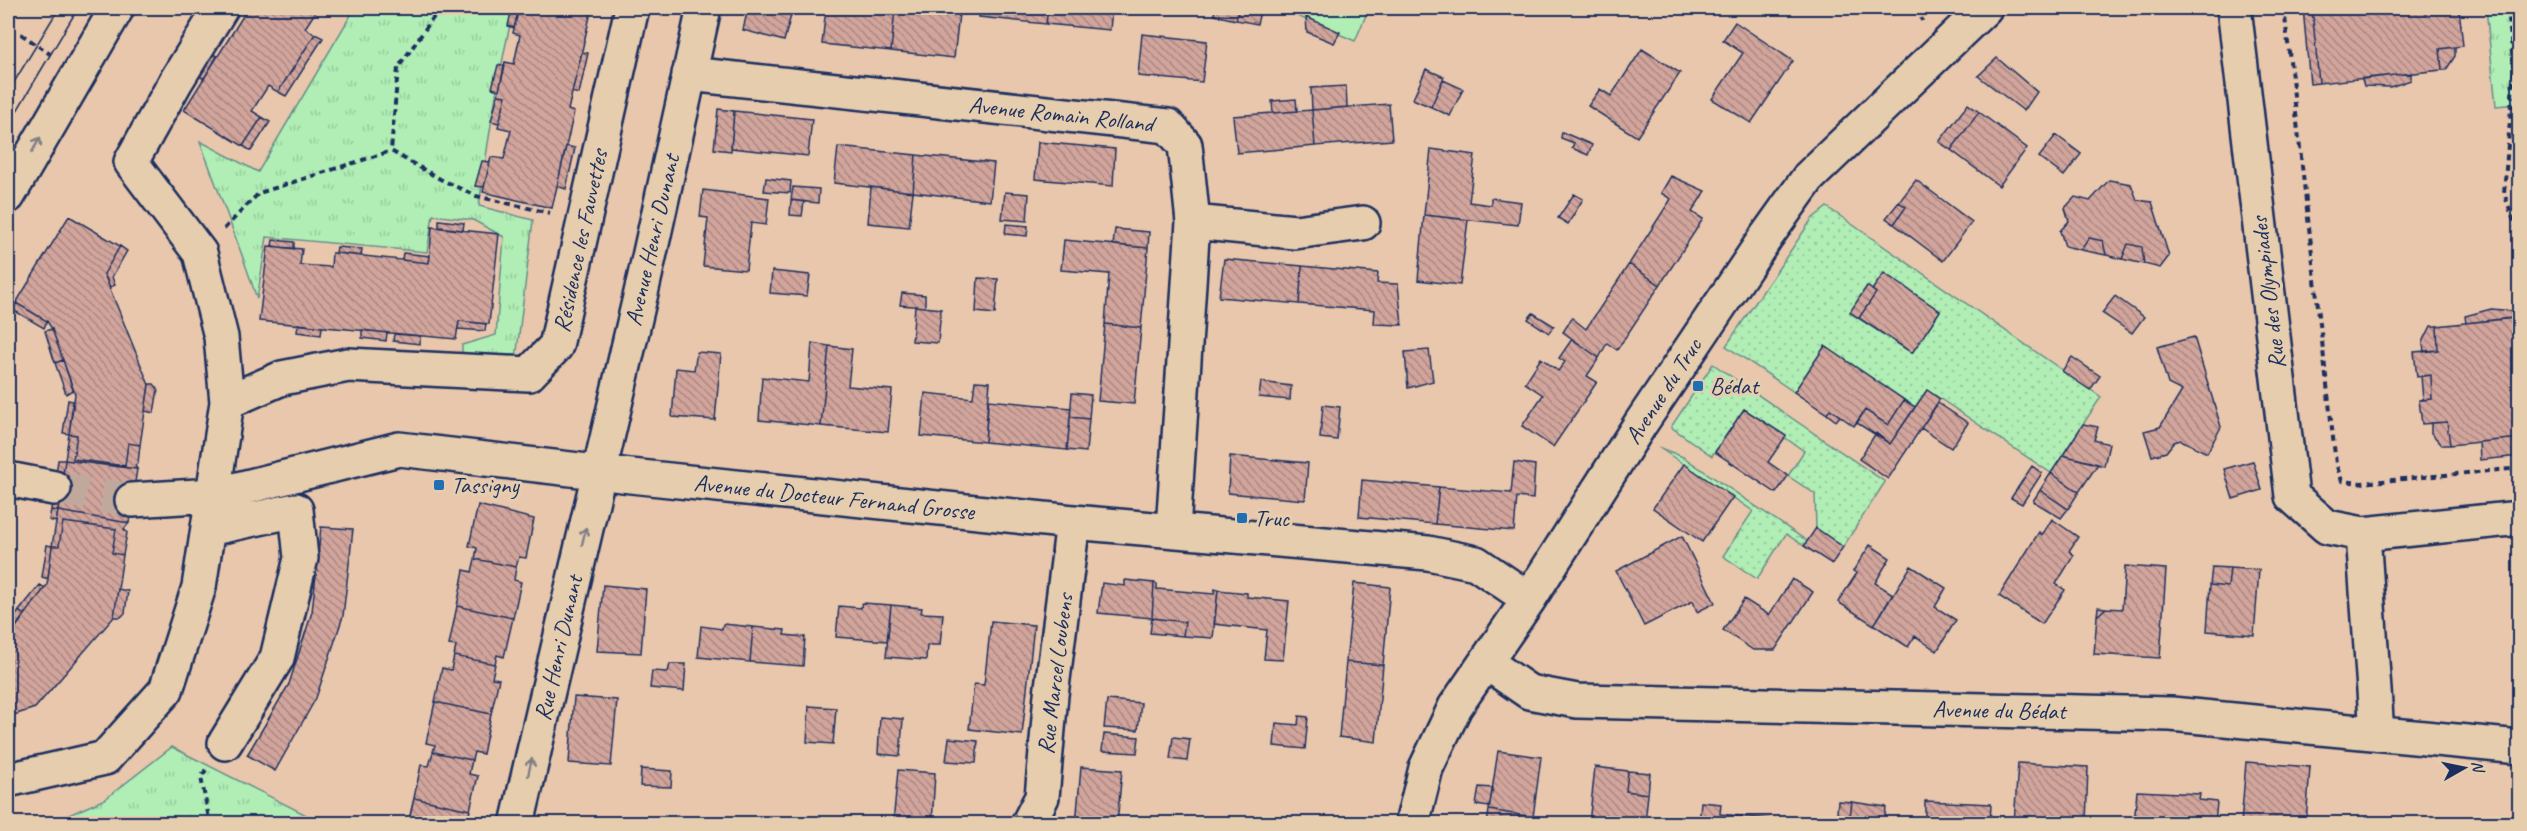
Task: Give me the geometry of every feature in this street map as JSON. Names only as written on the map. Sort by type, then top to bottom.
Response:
[{"type":"street","points":[[8,196],[117,8]]},
{"type":"street","points":[[8,780],[105,758],[166,690],[199,587],[227,402],[221,336],[200,253],[131,162],[221,8]]},
{"type":"street","name":"Résidence les Fauvettes","points":[[227,402],[282,378],[348,365],[529,374],[556,346],[632,8]]},
{"type":"street","name":"Avenue Henri Dunant","points":[[599,471],[704,8]]},
{"type":"street","name":"Avenue du Truc","points":[[1412,824],[1426,768],[1455,707],[1487,663],[1679,366],[1809,177],[1985,8]]},
{"type":"street","name":"Rue des Olympiades","points":[[2234,8],[2292,496],[2326,527],[2363,534],[2520,518]]},
{"type":"street","name":"Avenue Romain Rolland","points":[[689,74],[1168,126],[1185,145],[1193,222],[1173,530]]},
{"type":"street","points":[[1193,222],[1295,232],[1363,223]]},
{"type":"street","name":"Avenue du Docteur Fernand Grosse","points":[[132,500],[214,495],[399,449],[1074,522],[1428,553],[1476,563],[1529,599]]},
{"type":"street","name":"Rue Henri Dunant","points":[[517,824],[599,471]]},
{"type":"street","points":[[8,479],[54,488]]},
{"type":"street","points":[[208,529],[296,510],[301,558],[277,657],[225,744]]},
{"type":"street","name":"Rue Marcel Loubens","points":[[1028,824],[1042,797],[1051,695],[1074,522]]},
{"type":"street","points":[[2363,534],[2377,733]]},
{"type":"street","name":"Avenue du Bédat","points":[[1487,663],[1529,692],[1577,701],[2171,714],[2520,747]]},
{"type":"path","points":[[390,151],[398,68],[440,8]]},
{"type":"path","points":[[2284,8],[2336,464],[2342,481],[2361,483],[2520,468]]},
{"type":"path","points":[[2508,8],[2514,72],[2504,193],[2520,238]]},
{"type":"path","points":[[200,253],[259,193],[390,151],[476,196],[583,221]]},
{"type":"path","points":[[210,824],[201,777],[225,744]]},
{"type":"green space","points":[[355,8],[514,8],[494,106],[479,206],[533,220],[516,359],[462,356],[462,345],[496,335],[504,237],[473,220],[433,215],[427,252],[267,237],[257,299],[200,141],[258,172]]},
{"type":"green space","points":[[1279,8],[1369,8],[1355,41]]},
{"type":"green space","points":[[2486,8],[2519,8],[2519,104],[2496,106]]},
{"type":"green space","points":[[1827,207],[2101,397],[2051,473],[1927,390],[1915,407],[1825,346],[1794,392],[1726,346],[1812,219]],"holes":[[[1884,273],[1940,311],[1912,353],[1850,313],[1867,286],[1872,290]]]},
{"type":"green space","points":[[1713,364],[1885,482],[1843,547],[1816,528],[1815,494],[1788,476],[1804,451],[1744,409],[1712,456],[1671,427]]},
{"type":"green space","points":[[1658,447],[1683,457],[1807,541],[1804,546],[1786,534],[1757,579],[1723,556],[1753,511]]},
{"type":"green space","points":[[172,747],[322,823],[51,823],[105,799]]},
{"type":"building","points":[[248,8],[318,8],[305,28],[315,34],[278,92],[268,86],[252,111],[262,117],[243,146],[184,110]]},
{"type":"building","points":[[512,8],[519,8],[514,28],[508,26]]},
{"type":"building","points":[[519,8],[592,8],[568,110],[574,112],[552,208],[483,192],[491,157],[504,159],[511,130],[498,127],[506,96],[498,95],[505,62],[514,64],[520,35],[513,33]]},
{"type":"building","points":[[748,8],[793,8],[784,41],[743,30]]},
{"type":"building","points":[[826,8],[895,8],[891,51],[822,44]]},
{"type":"building","points":[[895,8],[939,8],[939,13],[959,14],[954,58],[891,51]]},
{"type":"building","points":[[980,8],[1048,8],[1046,24],[979,17]]},
{"type":"building","points":[[1048,8],[1112,8],[1110,30],[1046,24]]},
{"type":"building","points":[[1215,8],[1239,8],[1236,20],[1214,15]]},
{"type":"building","points":[[1239,8],[1261,8],[1257,24],[1236,20]]},
{"type":"building","points":[[2303,8],[2312,8],[2319,83],[2310,84]]},
{"type":"building","points":[[2312,8],[2459,8],[2463,46],[2440,49],[2442,70],[2319,83]]},
{"type":"building","points":[[1306,17],[1340,32],[1334,43],[1307,32]]},
{"type":"building","points":[[1735,22],[1793,61],[1751,123],[1712,99],[1743,53],[1723,40]]},
{"type":"building","points":[[315,34],[323,38],[286,96],[278,92]]},
{"type":"building","points":[[1142,34],[1207,41],[1202,82],[1138,76]]},
{"type":"building","points":[[2455,47],[2455,56],[2446,70],[2442,70],[2440,49]]},
{"type":"building","points":[[1642,49],[1680,73],[1637,137],[1588,106],[1600,89],[1611,96]]},
{"type":"building","points":[[209,52],[217,56],[204,79],[196,74]]},
{"type":"building","points":[[582,52],[588,53],[579,94],[572,92]]},
{"type":"building","points":[[1997,58],[2037,92],[2024,111],[1978,76]]},
{"type":"building","points":[[498,65],[505,66],[499,90],[492,88]]},
{"type":"building","points":[[1426,69],[1444,77],[1431,107],[1413,99]]},
{"type":"building","points":[[2411,73],[2411,80],[2390,87],[2364,86],[2362,79]]},
{"type":"building","points":[[1443,80],[1463,89],[1450,116],[1431,107]]},
{"type":"building","points":[[1346,86],[1347,107],[1312,110],[1311,88]]},
{"type":"building","points":[[498,95],[506,96],[499,123],[491,121]]},
{"type":"building","points":[[1296,99],[1297,111],[1273,113],[1272,101]]},
{"type":"building","points":[[1389,104],[1392,140],[1315,146],[1312,110]]},
{"type":"building","points":[[1968,104],[1979,112],[1951,150],[1939,142]]},
{"type":"building","points":[[718,109],[734,111],[731,151],[714,149]]},
{"type":"building","points":[[1312,110],[1315,146],[1237,153],[1233,116]]},
{"type":"building","points":[[734,111],[812,119],[808,156],[731,148]]},
{"type":"building","points":[[1979,112],[2027,148],[1999,186],[1951,150]]},
{"type":"building","points":[[262,117],[270,122],[251,151],[243,146]]},
{"type":"building","points":[[1562,132],[1592,145],[1588,155],[1572,148],[1574,143],[1561,138]]},
{"type":"building","points":[[2056,135],[2081,154],[2064,176],[2039,157]]},
{"type":"building","points":[[1038,142],[1115,149],[1113,186],[1035,179]]},
{"type":"building","points":[[566,146],[575,148],[566,189],[557,186]]},
{"type":"building","points":[[838,147],[916,155],[913,192],[834,183]]},
{"type":"building","points":[[1431,149],[1475,155],[1469,202],[1491,205],[1491,198],[1521,202],[1518,225],[1424,215]]},
{"type":"building","points":[[916,155],[994,163],[990,201],[913,192]]},
{"type":"building","points":[[482,161],[490,162],[484,187],[475,186]]},
{"type":"building","points":[[1671,176],[1705,191],[1692,212],[1703,219],[1660,285],[1629,264],[1671,199],[1661,193]]},
{"type":"building","points":[[766,178],[791,181],[790,193],[764,191]]},
{"type":"building","points":[[1916,180],[1972,222],[1943,261],[1894,224],[1906,207],[1899,202]]},
{"type":"building","points":[[2109,180],[2131,184],[2137,200],[2152,202],[2169,256],[2160,268],[2144,264],[2142,247],[2128,244],[2122,259],[2106,255],[2103,241],[2089,238],[2081,250],[2065,246],[2060,231],[2069,221],[2065,208],[2075,197],[2090,201]]},
{"type":"building","points":[[793,187],[819,189],[818,203],[791,200]]},
{"type":"building","points":[[871,187],[913,192],[909,227],[868,223]]},
{"type":"building","points":[[703,190],[769,198],[766,225],[751,223],[746,270],[703,266],[708,218],[700,217]]},
{"type":"building","points":[[1005,192],[1029,194],[1027,221],[1002,219]]},
{"type":"building","points":[[1574,194],[1583,199],[1568,224],[1558,218]]},
{"type":"building","points":[[791,200],[804,202],[802,216],[790,215]]},
{"type":"building","points":[[1899,202],[1906,207],[1894,224],[1886,218]]},
{"type":"building","points":[[1424,215],[1468,220],[1460,285],[1418,280]]},
{"type":"building","points":[[69,216],[120,246],[104,274],[149,385],[140,445],[128,443],[125,466],[73,459],[77,435],[69,434],[75,394],[52,329],[47,321],[16,303]]},
{"type":"building","points":[[439,220],[464,223],[463,230],[439,227]]},
{"type":"building","points":[[1006,224],[1028,226],[1027,236],[1005,234]]},
{"type":"building","points":[[432,227],[499,234],[489,324],[459,321],[456,339],[259,321],[268,246],[302,249],[300,265],[331,267],[332,253],[429,263]]},
{"type":"building","points":[[1115,229],[1149,232],[1148,248],[1113,245]]},
{"type":"building","points":[[2089,238],[2103,241],[2106,255],[2081,250]]},
{"type":"building","points":[[273,240],[294,242],[294,249],[272,246]]},
{"type":"building","points":[[1064,240],[1148,248],[1141,328],[1105,324],[1109,274],[1061,270]]},
{"type":"building","points":[[2128,244],[2142,247],[2144,264],[2122,259]]},
{"type":"building","points":[[120,246],[127,251],[112,277],[115,285],[110,287],[104,274]]},
{"type":"building","points":[[337,247],[362,249],[361,256],[336,253]]},
{"type":"building","points":[[403,253],[430,256],[429,263],[402,260]]},
{"type":"building","points":[[1224,259],[1302,266],[1299,304],[1219,297]]},
{"type":"building","points":[[1629,264],[1660,285],[1617,350],[1607,343],[1599,358],[1563,332],[1572,318],[1586,329]]},
{"type":"building","points":[[1302,266],[1378,273],[1377,283],[1398,284],[1402,325],[1374,324],[1375,310],[1299,304]]},
{"type":"building","points":[[772,271],[810,275],[807,296],[770,293]]},
{"type":"building","points":[[1884,273],[1940,311],[1912,353],[1859,318],[1876,293],[1872,290]]},
{"type":"building","points":[[978,278],[998,279],[995,314],[976,312]]},
{"type":"building","points":[[1867,286],[1876,293],[1859,318],[1850,312]]},
{"type":"building","points":[[902,293],[925,295],[925,307],[900,305]]},
{"type":"building","points":[[2115,296],[2144,317],[2132,333],[2102,313]]},
{"type":"building","points":[[16,303],[47,321],[44,328],[13,310]]},
{"type":"building","points":[[915,306],[941,309],[938,343],[912,341]]},
{"type":"building","points":[[2491,309],[2514,311],[2515,318],[2466,323],[2465,316]]},
{"type":"building","points":[[1533,313],[1554,326],[1549,333],[1528,319]]},
{"type":"building","points":[[2520,317],[2520,438],[2450,445],[2447,422],[2422,424],[2419,400],[2432,399],[2431,375],[2417,377],[2414,352],[2438,350],[2437,326]]},
{"type":"building","points":[[459,321],[486,324],[485,331],[458,329]]},
{"type":"building","points":[[298,324],[322,327],[321,335],[297,332]]},
{"type":"building","points":[[1105,324],[1141,328],[1134,404],[1098,401]]},
{"type":"building","points":[[2431,326],[2437,326],[2438,350],[2424,352],[2423,342]]},
{"type":"building","points":[[52,329],[63,360],[55,363],[45,331]]},
{"type":"building","points":[[362,330],[387,333],[386,341],[362,338]]},
{"type":"building","points":[[394,334],[420,336],[420,344],[393,341]]},
{"type":"building","points":[[2194,337],[2221,427],[2207,453],[2181,440],[2174,442],[2166,452],[2152,456],[2144,431],[2160,427],[2182,391],[2168,384],[2157,347]]},
{"type":"building","points":[[1572,339],[1599,358],[1587,376],[1597,382],[1553,447],[1522,426],[1543,395],[1525,383],[1541,358],[1558,371],[1565,362],[1559,358]]},
{"type":"building","points":[[812,343],[829,346],[821,426],[759,420],[762,377],[809,382]]},
{"type":"building","points":[[829,346],[852,349],[848,386],[892,390],[888,432],[821,426]]},
{"type":"building","points":[[1825,346],[1904,400],[1888,425],[1865,410],[1854,426],[1830,409],[1827,414],[1794,392]]},
{"type":"building","points":[[1429,350],[1433,381],[1408,388],[1405,352]]},
{"type":"building","points":[[697,352],[721,354],[715,420],[672,417],[676,368],[694,370]]},
{"type":"building","points":[[2072,357],[2100,376],[2090,390],[2062,371]]},
{"type":"building","points":[[63,360],[73,390],[66,394],[55,363]]},
{"type":"building","points":[[2431,375],[2432,399],[2423,400],[2421,376]]},
{"type":"building","points":[[975,381],[990,382],[985,442],[921,436],[925,393],[973,398]]},
{"type":"building","points":[[1261,382],[1291,386],[1290,400],[1259,397]]},
{"type":"building","points":[[149,384],[154,384],[158,389],[154,413],[145,411]]},
{"type":"building","points":[[1927,390],[1940,399],[1888,479],[1859,459],[1876,433],[1890,444]]},
{"type":"building","points":[[1072,393],[1091,395],[1089,419],[1070,417]]},
{"type":"building","points":[[68,400],[73,401],[69,434],[63,433]]},
{"type":"building","points":[[988,400],[1071,408],[1067,450],[985,442]]},
{"type":"building","points":[[1904,400],[1915,407],[1890,444],[1857,423],[1865,410],[1888,425]]},
{"type":"building","points":[[1938,403],[1968,423],[1951,448],[1921,428]]},
{"type":"building","points":[[1323,405],[1340,407],[1337,440],[1320,438]]},
{"type":"building","points":[[1744,409],[1786,436],[1768,462],[1788,476],[1776,493],[1715,452]]},
{"type":"building","points":[[1830,409],[1840,416],[1836,421],[1827,414]]},
{"type":"building","points":[[1070,417],[1089,419],[1086,452],[1067,450]]},
{"type":"building","points":[[2447,422],[2450,445],[2442,445],[2431,433],[2431,423]]},
{"type":"building","points":[[2083,424],[2098,427],[2094,440],[2109,444],[2104,466],[2063,455]]},
{"type":"building","points":[[69,434],[77,435],[73,459],[125,466],[128,443],[140,445],[138,463],[135,465],[137,469],[65,460]]},
{"type":"building","points":[[2520,438],[2520,456],[2480,460],[2479,442]]},
{"type":"building","points":[[2063,455],[2098,464],[2079,492],[2051,473]]},
{"type":"building","points":[[1230,456],[1308,463],[1305,500],[1228,493]]},
{"type":"building","points":[[58,460],[65,460],[58,511],[51,510]]},
{"type":"building","points":[[65,460],[137,469],[129,523],[58,511]]},
{"type":"building","points":[[2253,461],[2262,490],[2233,499],[2224,469]]},
{"type":"building","points":[[1514,462],[1535,465],[1533,499],[1517,497],[1514,531],[1435,524],[1439,487],[1511,493]]},
{"type":"building","points":[[1684,464],[1733,497],[1702,542],[1653,508]]},
{"type":"building","points":[[2032,466],[2042,473],[2022,504],[2011,498]]},
{"type":"building","points":[[2051,473],[2079,492],[2068,509],[2040,490]]},
{"type":"building","points":[[1362,480],[1439,487],[1435,524],[1359,517]]},
{"type":"building","points":[[2040,490],[2068,509],[2061,518],[2033,501]]},
{"type":"building","points":[[478,505],[534,519],[526,558],[519,557],[516,567],[475,559],[477,548],[469,546]]},
{"type":"building","points":[[51,510],[58,511],[56,522],[49,520]]},
{"type":"building","points":[[58,511],[129,523],[124,529],[127,533],[123,555],[112,553],[116,529],[63,522],[59,546],[52,546]]},
{"type":"building","points":[[2052,519],[2078,537],[2069,551],[2074,555],[2056,584],[2065,590],[2042,624],[1999,596],[2039,532],[2042,535]]},
{"type":"building","points":[[63,522],[116,529],[112,553],[123,555],[114,617],[35,708],[8,717],[8,638],[47,585],[52,546],[59,546]]},
{"type":"building","points":[[321,527],[353,529],[343,616],[316,698],[275,771],[247,755],[289,684],[312,612]]},
{"type":"building","points":[[1816,528],[1843,547],[1832,564],[1804,546]]},
{"type":"building","points":[[1682,536],[1715,603],[1697,612],[1693,601],[1644,626],[1616,571]]},
{"type":"building","points":[[47,545],[52,546],[48,579],[42,577]]},
{"type":"building","points":[[1870,545],[1890,558],[1875,583],[1893,594],[1874,625],[1838,602],[1857,573],[1853,571]]},
{"type":"building","points":[[475,559],[516,567],[514,580],[521,582],[513,618],[457,606],[464,570],[472,572]]},
{"type":"building","points":[[1911,566],[1946,588],[1935,607],[1956,620],[1937,651],[1915,636],[1908,647],[1874,625]]},
{"type":"building","points":[[2125,566],[2166,569],[2160,658],[2094,654],[2097,616],[2106,608],[2122,609]]},
{"type":"building","points":[[2212,567],[2230,568],[2228,587],[2210,585]]},
{"type":"building","points":[[2230,568],[2259,570],[2254,635],[2207,631],[2210,585],[2228,587]]},
{"type":"building","points":[[1792,579],[1813,592],[1775,650],[1753,650],[1723,630],[1744,599],[1769,615]]},
{"type":"building","points":[[1125,580],[1154,583],[1152,618],[1098,613],[1102,583],[1125,586]]},
{"type":"building","points":[[1154,583],[1157,584],[1157,589],[1214,594],[1215,589],[1218,590],[1213,638],[1183,636],[1185,622],[1152,618]]},
{"type":"building","points":[[1354,583],[1390,587],[1383,665],[1346,662]]},
{"type":"building","points":[[40,585],[45,588],[24,615],[19,611]]},
{"type":"building","points":[[603,585],[646,589],[641,653],[597,651]]},
{"type":"building","points":[[118,589],[128,591],[125,613],[121,617],[114,617]]},
{"type":"building","points":[[1218,590],[1247,593],[1247,597],[1289,601],[1283,660],[1264,659],[1267,630],[1214,624]]},
{"type":"building","points":[[862,603],[891,605],[887,641],[836,637],[839,606],[861,608]]},
{"type":"building","points":[[891,605],[922,608],[921,613],[943,614],[940,645],[927,645],[926,660],[886,657]]},
{"type":"building","points":[[457,606],[513,618],[504,657],[497,655],[495,664],[454,656],[456,646],[449,645]]},
{"type":"building","points":[[2098,607],[2106,608],[2097,616]]},
{"type":"building","points":[[19,611],[24,615],[8,638],[8,627]]},
{"type":"building","points":[[1152,618],[1185,622],[1183,636],[1150,633]]},
{"type":"building","points":[[991,621],[1034,625],[1022,735],[969,729],[974,684],[984,685]]},
{"type":"building","points":[[723,624],[753,627],[750,662],[698,657],[701,626],[722,629]]},
{"type":"building","points":[[753,627],[785,630],[784,635],[805,637],[803,666],[750,662]]},
{"type":"building","points":[[454,656],[495,664],[492,678],[499,679],[491,714],[435,702],[442,668],[451,670]]},
{"type":"building","points":[[1346,662],[1383,665],[1376,742],[1339,737]]},
{"type":"building","points":[[670,664],[686,664],[684,691],[650,688],[652,671],[668,672]]},
{"type":"building","points":[[574,697],[617,700],[611,766],[569,763]]},
{"type":"building","points":[[1107,700],[1141,703],[1138,730],[1104,728]]},
{"type":"building","points":[[435,702],[491,714],[483,754],[474,752],[472,760],[433,752],[435,745],[426,743]]},
{"type":"building","points":[[809,706],[836,708],[833,744],[807,742]]},
{"type":"building","points":[[1299,716],[1308,717],[1305,749],[1274,746],[1276,723],[1298,725]]},
{"type":"building","points":[[880,717],[903,719],[900,756],[878,754]]},
{"type":"building","points":[[1104,734],[1139,737],[1137,753],[1102,751]]},
{"type":"building","points":[[1173,737],[1190,739],[1187,761],[1170,759]]},
{"type":"building","points":[[949,738],[978,741],[976,763],[946,761]]},
{"type":"building","points":[[1498,751],[1541,757],[1533,817],[1489,810]]},
{"type":"building","points":[[433,752],[472,760],[469,774],[478,776],[470,810],[414,798],[421,765],[429,766]]},
{"type":"building","points":[[2246,762],[2310,767],[2306,824],[2241,824]]},
{"type":"building","points":[[2018,763],[2088,767],[2086,824],[2014,824]]},
{"type":"building","points":[[1081,767],[1122,770],[1117,824],[1076,824]]},
{"type":"building","points":[[1595,767],[1628,771],[1626,791],[1648,794],[1645,824],[1589,824]]},
{"type":"building","points":[[641,769],[672,771],[671,787],[640,786]]},
{"type":"building","points":[[898,770],[935,773],[932,824],[893,824]]},
{"type":"building","points":[[1628,771],[1650,773],[1648,794],[1626,791]]},
{"type":"building","points":[[1479,787],[1493,788],[1489,807],[1476,805]]},
{"type":"building","points":[[2137,791],[2200,794],[2199,800],[2217,802],[2215,824],[2134,824]]},
{"type":"building","points":[[414,798],[470,810],[467,824],[408,824]]},
{"type":"building","points":[[1838,801],[1852,802],[1849,824],[1836,824]]},
{"type":"building","points":[[1925,801],[1991,804],[1990,824],[1925,824]]},
{"type":"building","points":[[1701,802],[1721,804],[1720,814],[1769,819],[1769,824],[1699,824]]},
{"type":"building","points":[[1852,802],[1886,807],[1884,824],[1849,824]]},
{"type":"building","points":[[1489,810],[1533,817],[1532,824],[1487,824]]},
{"type":"building","points":[[1344,818],[1344,824],[1281,824]]},
{"type":"tunnel","points":[[54,488],[132,500]]},
{"type":"tram line","points":[[8,92],[59,8]]},
{"type":"tram line","points":[[8,126],[78,8]]},
{"type":"place","name":"Bédat","points":[[1698,386]]},
{"type":"place","name":"Tassigny","points":[[439,485]]},
{"type":"place","name":"Truc","points":[[1242,518]]}]
